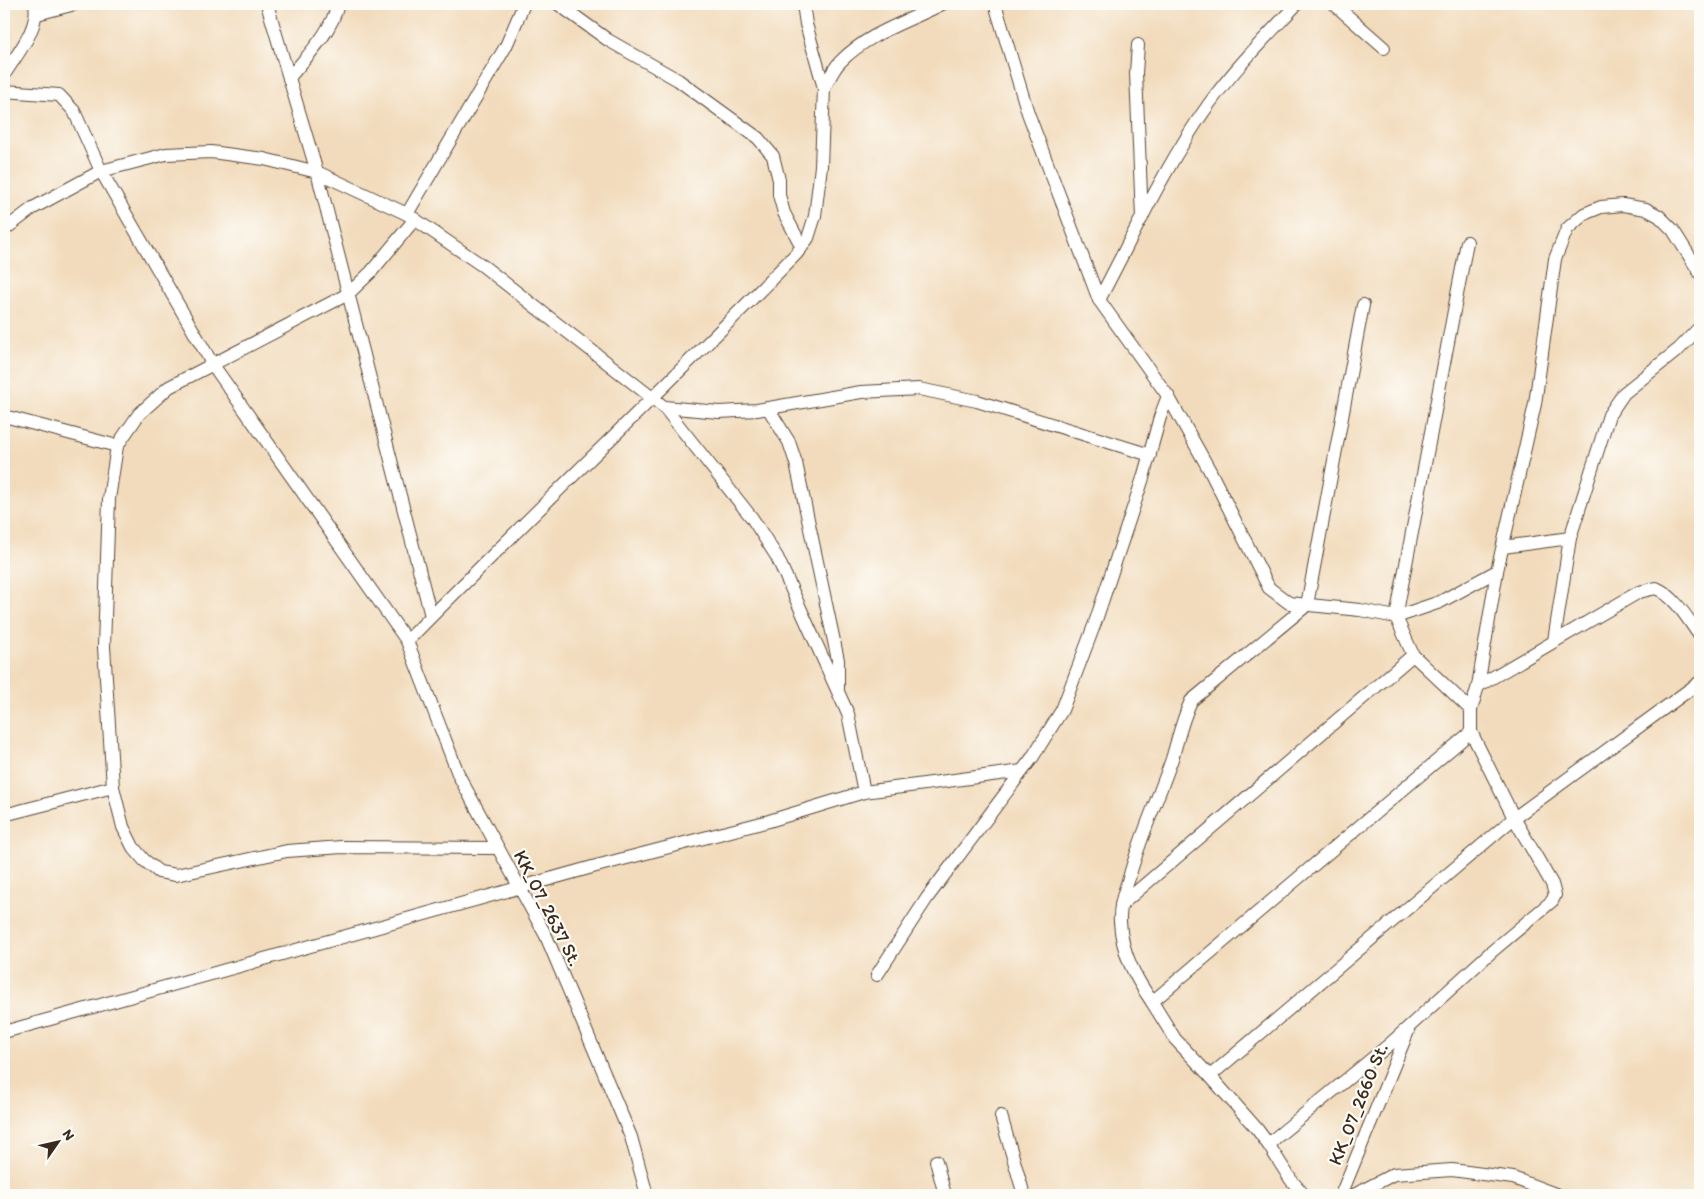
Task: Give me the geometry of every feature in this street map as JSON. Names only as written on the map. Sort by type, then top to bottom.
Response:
[{"type":"street","points":[[4,75],[24,43],[36,9],[75,4]]},
{"type":"street","points":[[267,4],[317,172],[431,616]]},
{"type":"street","points":[[289,78],[320,40],[330,24],[338,4]]},
{"type":"street","points":[[497,848],[342,847],[287,851],[176,875],[159,872],[144,860],[133,847],[123,827],[113,786],[104,647],[109,499],[117,446],[139,414],[169,387],[348,294],[371,272],[411,216],[506,46],[524,4]]},
{"type":"street","points":[[558,4],[608,40],[678,80],[758,138],[773,156],[780,180],[779,195],[784,213],[802,247]]},
{"type":"street","points":[[407,640],[699,354],[802,247],[808,238],[815,216],[821,166],[824,88],[806,24],[803,4]]},
{"type":"street","points":[[824,88],[839,63],[860,44],[878,33],[942,4]]},
{"type":"street","points":[[995,4],[1028,113],[1099,300],[1168,396],[1210,471],[1268,588],[1289,603],[1360,610],[1396,617],[1440,602],[1497,571]]},
{"type":"street","points":[[1099,300],[1182,144],[1209,104],[1238,67],[1297,4]]},
{"type":"street","points":[[1334,4],[1384,48]]},
{"type":"street","points":[[1138,45],[1136,73],[1142,219]]},
{"type":"street","name":"KK_07_2637 St.","points":[[4,91],[58,95],[74,111],[101,171],[213,365],[407,640],[459,776],[546,936],[631,1137],[647,1195]]},
{"type":"street","points":[[4,230],[33,208],[101,171],[166,154],[211,152],[264,159],[317,172],[411,216],[483,266],[654,397],[752,518],[777,557],[848,714],[864,792]]},
{"type":"street","points":[[1268,1144],[1409,1027],[1490,953],[1552,901],[1555,895],[1552,884],[1514,818],[1471,732],[1471,710],[1478,686],[1497,571],[1535,404],[1555,260],[1567,229],[1584,214],[1601,207],[1623,205],[1646,209],[1659,216],[1672,230],[1700,274]]},
{"type":"street","points":[[1467,242],[1396,617],[1413,655],[1471,710]]},
{"type":"street","points":[[1304,1195],[1291,1180],[1257,1129],[1176,1039],[1134,976],[1123,949],[1120,921],[1121,905],[1137,848],[1172,759],[1184,715],[1191,701],[1307,605],[1363,305]]},
{"type":"street","points":[[1554,642],[1570,538],[1602,433],[1615,404],[1700,327]]},
{"type":"street","points":[[664,407],[719,412],[768,408],[861,392],[919,389],[978,401],[1150,455]]},
{"type":"street","points":[[876,975],[927,898],[1022,771],[1062,710],[1095,623],[1168,396]]},
{"type":"street","points":[[768,408],[789,442],[796,463],[838,660],[838,692]]},
{"type":"street","points":[[4,416],[117,446]]},
{"type":"street","points":[[1503,547],[1570,538]]},
{"type":"street","points":[[1478,686],[1639,592],[1656,588],[1665,592],[1700,636]]},
{"type":"street","points":[[1121,905],[1413,655]]},
{"type":"street","points":[[1210,1076],[1514,818],[1700,682]]},
{"type":"street","points":[[1152,1002],[1471,732]]},
{"type":"street","points":[[4,1032],[520,889],[596,866],[769,821],[864,792],[1022,771]]},
{"type":"street","points":[[4,815],[113,786]]},
{"type":"street","name":"KK_07_2660 St.","points":[[1341,1195],[1409,1027]]},
{"type":"street","points":[[1001,1116],[1024,1195]]},
{"type":"street","points":[[936,1161],[946,1195]]},
{"type":"street","points":[[1354,1195],[1394,1174],[1452,1170],[1513,1178],[1558,1195]]}]
